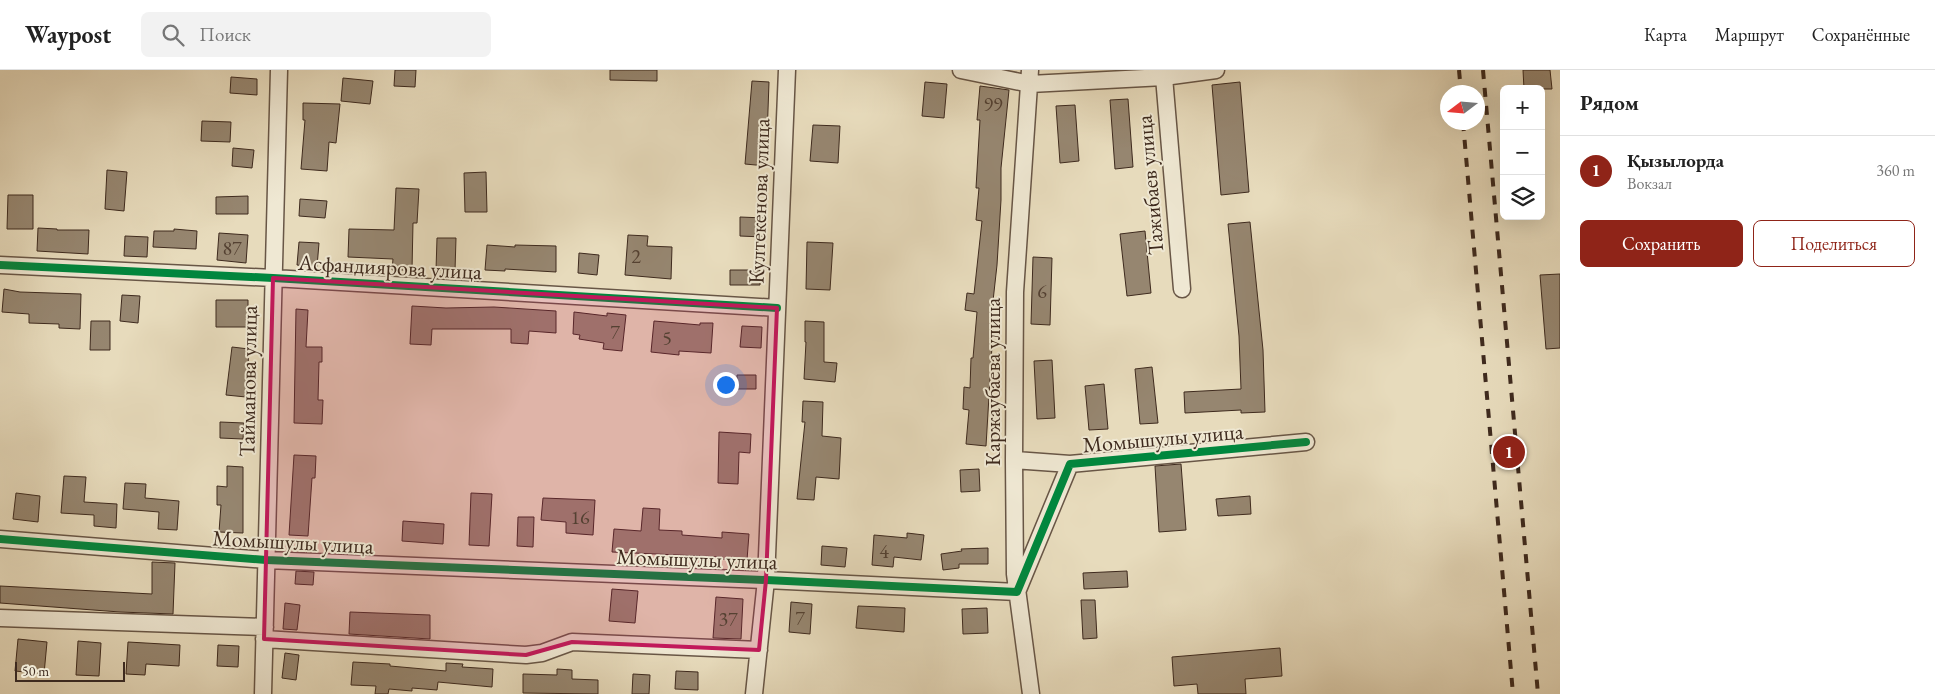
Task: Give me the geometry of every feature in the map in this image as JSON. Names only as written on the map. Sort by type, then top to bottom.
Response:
[{"type":"street","name":"Тайманова улица","points":[[263,694],[279,70]]},
{"type":"street","name":"Култекенова улица","points":[[754,694],[766,580],[787,70]]},
{"type":"street","points":[[961,70],[1030,77],[1164,77],[1216,70]]},
{"type":"street","name":"Каржаубаева улица","points":[[1030,77],[1015,292],[1014,460],[1017,592],[1031,694]]},
{"type":"street","name":"Тажибаев улица","points":[[1164,77],[1182,289]]},
{"type":"street","name":"Асфандиярова улица","points":[[0,265],[274,278],[777,308]]},
{"type":"street","name":"Момышулы улица","points":[[0,539],[266,560],[1017,592],[1070,464],[1306,442]]},
{"type":"street","points":[[1014,460],[1070,464]]},
{"type":"street","points":[[0,618],[264,633],[526,655],[542,653],[572,642],[759,650]]},
{"type":"highlighted area","points":[[273,278],[777,308],[766,580],[759,650],[572,642],[526,655],[264,639]]},
{"type":"building","points":[[395,70],[416,70],[415,87],[394,86]]},
{"type":"building","points":[[610,70],[657,70],[657,81],[610,80]]},
{"type":"building","points":[[1523,70],[1550,70],[1552,89],[1545,89],[1545,85],[1524,85]]},
{"type":"building","points":[[231,77],[257,79],[257,95],[230,93]]},
{"type":"building","points":[[343,78],[373,81],[370,104],[341,101]]},
{"type":"building","points":[[752,81],[769,82],[766,166],[745,164]]},
{"type":"building","points":[[925,82],[947,84],[944,118],[922,116]]},
{"type":"building","points":[[1240,82],[1249,192],[1221,195],[1212,85]]},
{"type":"building","points":[[980,86],[1009,90],[1001,168],[997,265],[990,328],[993,329],[986,446],[966,444],[969,410],[963,409],[964,387],[970,388],[971,358],[973,358],[977,312],[965,310],[967,293],[974,294],[982,221],[976,220],[979,188],[976,188],[980,120],[977,120]]},
{"type":"building","points":[[1128,99],[1133,167],[1115,169],[1110,100]]},
{"type":"building","points":[[303,103],[340,104],[336,143],[329,142],[327,171],[301,169],[305,120],[303,120]]},
{"type":"building","points":[[1075,105],[1079,161],[1060,163],[1056,106]]},
{"type":"building","points":[[202,121],[231,122],[230,142],[201,141]]},
{"type":"building","points":[[813,125],[840,126],[838,163],[810,161]]},
{"type":"building","points":[[233,148],[254,150],[252,168],[232,166]]},
{"type":"building","points":[[107,170],[127,172],[124,211],[105,209]]},
{"type":"building","points":[[486,172],[487,212],[465,212],[464,173]]},
{"type":"building","points":[[396,188],[419,189],[417,223],[413,223],[412,270],[392,270],[393,259],[348,257],[349,229],[394,230]]},
{"type":"building","points":[[8,195],[33,195],[33,229],[7,229]]},
{"type":"building","points":[[248,196],[248,214],[216,214],[216,197]]},
{"type":"building","points":[[300,199],[327,201],[325,218],[299,216]]},
{"type":"building","points":[[740,217],[764,218],[763,237],[740,236]]},
{"type":"building","points":[[1250,222],[1263,350],[1265,412],[1241,413],[1241,410],[1185,413],[1184,392],[1241,389],[1239,336],[1228,224]]},
{"type":"building","points":[[38,228],[89,230],[88,254],[37,251]]},
{"type":"building","points":[[174,229],[197,231],[196,249],[153,247],[154,231],[174,231]]},
{"type":"building","points":[[1145,231],[1151,293],[1127,296],[1120,234]]},
{"type":"building","points":[[219,233],[248,235],[246,263],[217,260]]},
{"type":"building","points":[[628,235],[648,236],[647,246],[672,247],[671,279],[625,275]]},
{"type":"building","points":[[125,236],[148,237],[147,257],[124,256]]},
{"type":"building","points":[[437,238],[456,238],[455,271],[436,270]]},
{"type":"building","points":[[299,242],[319,243],[317,267],[297,265]]},
{"type":"building","points":[[807,242],[833,243],[830,290],[806,289]]},
{"type":"building","points":[[487,245],[515,247],[515,245],[556,246],[556,272],[505,269],[505,271],[485,270]]},
{"type":"building","points":[[579,253],[599,255],[597,275],[578,273]]},
{"type":"building","points":[[1033,257],[1052,258],[1050,325],[1031,324]]},
{"type":"building","points":[[730,270],[760,270],[760,285],[730,285]]},
{"type":"building","points":[[1560,274],[1560,348],[1546,349],[1540,275]]},
{"type":"building","points":[[4,289],[20,292],[81,294],[80,329],[59,328],[59,324],[29,323],[29,314],[2,312]]},
{"type":"building","points":[[122,295],[140,296],[138,323],[120,321]]},
{"type":"building","points":[[216,300],[248,300],[248,327],[216,327]]},
{"type":"building","points":[[412,306],[446,308],[494,307],[556,311],[556,333],[529,331],[528,344],[511,343],[511,329],[432,329],[431,345],[410,344]]},
{"type":"building","points":[[296,309],[308,310],[306,347],[322,347],[322,362],[319,362],[318,400],[323,400],[322,424],[294,423]]},
{"type":"building","points":[[574,312],[607,316],[607,313],[626,315],[622,351],[603,349],[604,343],[579,339],[580,335],[573,334]]},
{"type":"building","points":[[91,321],[110,321],[110,350],[90,350]]},
{"type":"building","points":[[654,321],[700,325],[700,323],[713,323],[711,353],[679,351],[679,355],[651,352]]},
{"type":"building","points":[[805,321],[824,322],[824,362],[837,363],[835,382],[804,379]]},
{"type":"building","points":[[742,326],[762,327],[761,348],[740,347]]},
{"type":"building","points":[[232,347],[249,349],[246,397],[226,395]]},
{"type":"building","points":[[1052,360],[1055,418],[1037,419],[1034,361]]},
{"type":"building","points":[[1152,367],[1158,423],[1140,424],[1135,369]]},
{"type":"building","points":[[737,375],[756,375],[756,389],[737,389]]},
{"type":"building","points":[[1104,384],[1108,429],[1089,430],[1085,386]]},
{"type":"building","points":[[803,401],[823,402],[822,436],[841,438],[839,479],[816,477],[814,500],[797,499],[805,422],[802,422]]},
{"type":"building","points":[[220,422],[244,423],[243,439],[220,438]]},
{"type":"building","points":[[719,432],[751,434],[750,453],[739,452],[738,484],[718,483]]},
{"type":"building","points":[[294,455],[316,456],[315,478],[312,478],[308,536],[289,535]]},
{"type":"building","points":[[1181,464],[1186,530],[1159,532],[1155,466]]},
{"type":"building","points":[[227,466],[243,467],[243,533],[219,532],[221,505],[217,505],[217,486],[227,487]]},
{"type":"building","points":[[979,469],[980,491],[961,492],[960,470]]},
{"type":"building","points":[[64,476],[86,477],[84,502],[117,504],[116,528],[94,526],[94,515],[61,513]]},
{"type":"building","points":[[125,483],[146,484],[145,498],[179,501],[177,530],[158,529],[159,512],[123,509]]},
{"type":"building","points":[[16,493],[40,496],[38,522],[13,519]]},
{"type":"building","points":[[471,493],[492,494],[489,546],[469,545]]},
{"type":"building","points":[[1250,496],[1251,514],[1218,516],[1216,499]]},
{"type":"building","points":[[543,498],[595,500],[593,535],[566,533],[566,522],[541,520]]},
{"type":"building","points":[[643,508],[660,509],[659,530],[682,531],[682,535],[722,538],[722,532],[749,534],[747,560],[612,552],[614,529],[641,531]]},
{"type":"building","points":[[518,517],[534,517],[533,547],[517,546]]},
{"type":"building","points":[[403,521],[444,524],[443,544],[402,541]]},
{"type":"building","points":[[907,533],[924,535],[921,560],[894,557],[893,567],[872,565],[874,535],[907,538]]},
{"type":"building","points":[[822,546],[847,548],[845,567],[821,565]]},
{"type":"building","points":[[988,548],[988,564],[959,564],[959,568],[943,570],[941,554],[962,551],[961,549]]},
{"type":"building","points":[[152,562],[175,563],[173,614],[0,603],[0,586],[152,594]]},
{"type":"building","points":[[296,571],[314,572],[313,585],[295,584]]},
{"type":"building","points":[[1127,571],[1128,587],[1084,589],[1083,573]]},
{"type":"building","points":[[612,589],[638,591],[635,623],[609,621]]},
{"type":"building","points":[[716,597],[743,599],[741,639],[713,638]]},
{"type":"building","points":[[1081,600],[1095,600],[1097,638],[1083,639]]},
{"type":"building","points":[[791,602],[812,604],[810,634],[789,632]]},
{"type":"building","points":[[285,603],[300,605],[297,630],[283,629]]},
{"type":"building","points":[[858,606],[905,608],[904,632],[856,628]]},
{"type":"building","points":[[987,608],[988,633],[963,634],[962,609]]},
{"type":"building","points":[[350,612],[430,615],[430,639],[349,634]]},
{"type":"building","points":[[18,639],[47,642],[44,674],[15,671]]},
{"type":"building","points":[[78,641],[101,643],[99,676],[76,675]]},
{"type":"building","points":[[128,642],[180,645],[179,666],[146,664],[145,675],[126,674]]},
{"type":"building","points":[[218,645],[239,646],[238,667],[217,666]]},
{"type":"building","points":[[1280,648],[1282,676],[1245,679],[1246,694],[1198,694],[1197,684],[1174,686],[1172,657]]},
{"type":"building","points":[[285,653],[299,655],[296,680],[282,678]]},
{"type":"building","points":[[353,662],[390,664],[390,666],[446,671],[446,663],[463,664],[462,667],[493,669],[492,687],[438,682],[437,690],[412,688],[412,691],[389,689],[388,694],[375,694],[376,686],[351,685]]},
{"type":"building","points":[[557,669],[572,670],[572,679],[598,680],[598,694],[523,693],[523,674],[557,675]]},
{"type":"building","points":[[676,671],[698,672],[698,690],[675,689]]},
{"type":"building","points":[[633,674],[650,675],[649,694],[632,694]]},
{"type":"railway","points":[[1459,70],[1460,85]]},
{"type":"railway","points":[[1483,70],[1538,694]]},
{"type":"railway","points":[[1464,130],[1513,694]]},
{"type":"cycle path","points":[[0,265],[273,278],[777,308]]},
{"type":"cycle path","points":[[0,539],[266,560],[1017,592],[1070,464],[1306,442]]},
{"type":"place","name":"Қызылорда","points":[[1509,452]]}]
